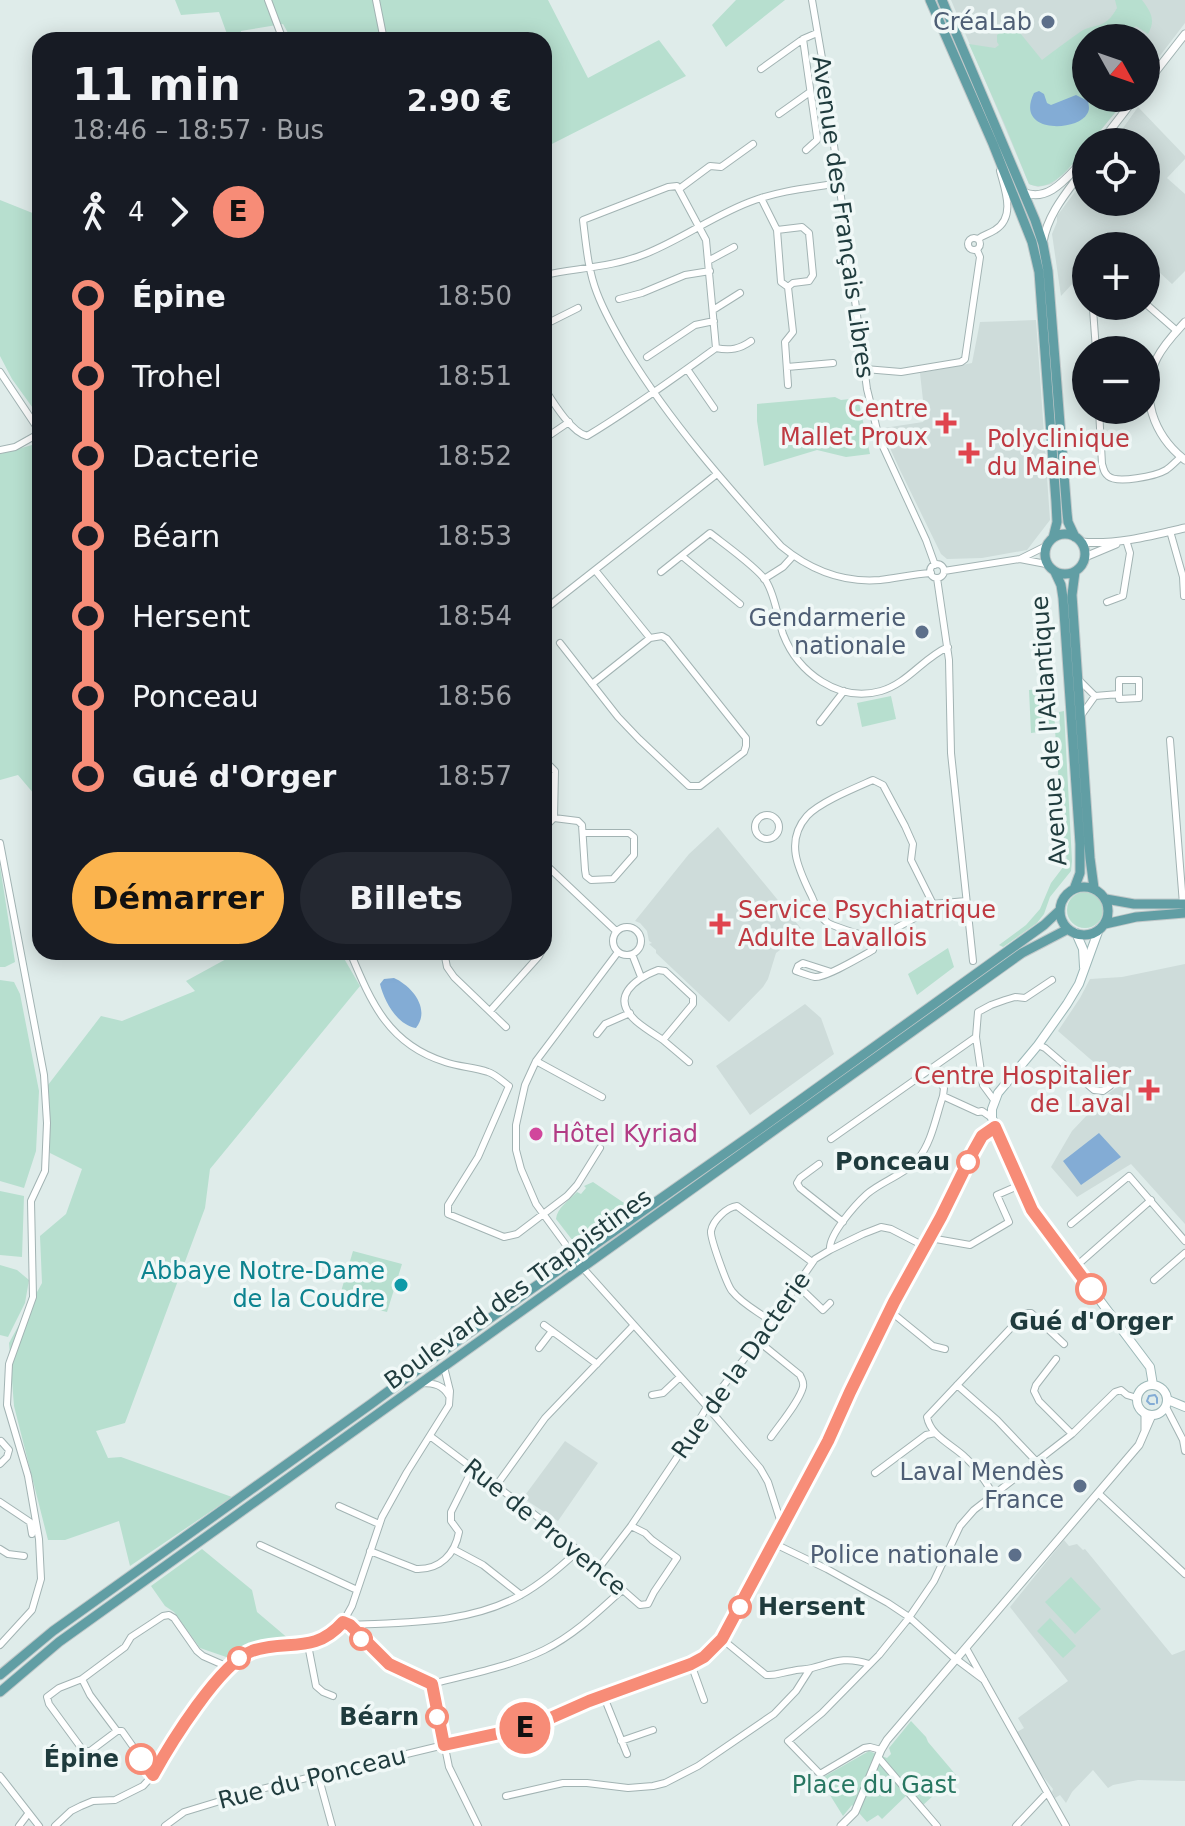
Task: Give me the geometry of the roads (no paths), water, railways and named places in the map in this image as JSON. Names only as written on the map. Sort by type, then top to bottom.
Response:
[{"type":"main road","points":[[930,0],[1025,223],[1039,272],[1057,522],[1044,557],[1046,564],[1055,572],[1068,574],[1080,568],[1085,557],[1084,547],[1068,522],[1048,271],[1043,244],[942,0]]},
{"type":"main road","points":[[1049,542],[1064,534],[1078,539]]},
{"type":"main road","name":"Avenue de l'Atlantique","points":[[1055,572],[1063,598],[1080,844],[1080,873],[1074,889]]},
{"type":"main road","name":"Avenue de l'Atlantique","points":[[1075,572],[1072,595],[1094,888]]},
{"type":"main road","points":[[1084,968],[1083,949],[1064,923],[1060,910],[1064,897],[1074,889],[1094,888],[1106,899],[1134,904],[1184,907]]},
{"type":"main road","points":[[1106,899],[1108,911],[1079,984],[1038,1045],[994,1100],[992,1109],[994,1123],[1032,1210],[1150,1367],[1153,1385]]},
{"type":"main road","points":[[1072,931],[1084,935],[1102,926],[1184,907]]},
{"type":"main road","name":"Boulevard des Trappistines","points":[[0,1675],[53,1631],[574,1258],[757,1131],[1044,925],[1060,910]]},
{"type":"main road","name":"Boulevard des Trappistines","points":[[0,1692],[59,1642],[1022,953],[1072,931]]},
{"type":"main road","points":[[1153,1385],[1162,1388],[1167,1395],[1167,1404],[1160,1413],[1149,1414],[1139,1407],[1137,1398],[1141,1390],[1153,1385]]},
{"type":"main road","points":[[1167,1404],[1185,1407]]},
{"type":"street","points":[[268,0],[280,32]]},
{"type":"street","points":[[376,0],[382,32]]},
{"type":"street","name":"Avenue des Français Libres","points":[[812,0],[872,411],[879,438],[935,565]]},
{"type":"street","points":[[761,69],[803,39],[817,33]]},
{"type":"street","points":[[1160,66],[1185,34]]},
{"type":"street","points":[[803,39],[817,137],[806,150]]},
{"type":"street","points":[[779,114],[810,92]]},
{"type":"street","points":[[1112,128],[1124,112]]},
{"type":"street","points":[[817,137],[832,136]]},
{"type":"street","points":[[679,189],[710,166],[721,167],[753,144]]},
{"type":"street","points":[[865,369],[901,372],[965,359],[980,257],[978,239],[1003,223],[1008,203],[993,144]]},
{"type":"street","points":[[1023,192],[1034,195],[1050,191],[1072,172]]},
{"type":"street","points":[[552,274],[622,262],[646,254],[726,212],[761,198],[788,190],[839,183]]},
{"type":"street","points":[[1043,244],[1052,213],[1072,185]]},
{"type":"street","points":[[716,348],[706,240],[677,186],[583,220],[595,290],[608,320],[653,392],[717,474],[793,556],[825,573],[856,580],[942,575],[944,571],[1020,559],[1046,564]]},
{"type":"street","points":[[761,198],[777,230],[781,282],[788,287],[793,332],[785,342],[788,385]]},
{"type":"street","points":[[777,230],[802,227],[809,233],[813,275],[805,283],[793,283],[788,287]]},
{"type":"street","points":[[708,261],[734,247]]},
{"type":"street","points":[[619,299],[685,275],[710,271]]},
{"type":"street","points":[[713,310],[740,293]]},
{"type":"street","points":[[552,321],[578,308]]},
{"type":"street","points":[[1160,316],[1177,331]]},
{"type":"street","points":[[647,357],[695,325],[714,321]]},
{"type":"street","points":[[1100,424],[1102,464],[1108,476],[1115,480],[1152,475],[1183,458],[1160,434],[1153,419],[1148,386],[1158,357],[1185,322]]},
{"type":"street","points":[[552,399],[569,422],[587,436],[716,348],[741,348],[751,341]]},
{"type":"street","points":[[787,367],[833,363]]},
{"type":"street","points":[[687,369],[714,408]]},
{"type":"street","points":[[0,372],[32,421]]},
{"type":"street","points":[[552,434],[569,422]]},
{"type":"street","points":[[0,450],[15,447],[32,437]]},
{"type":"street","points":[[552,604],[717,474]]},
{"type":"street","points":[[1078,539],[1096,543],[1126,540],[1185,528]]},
{"type":"street","points":[[1170,531],[1183,577],[1184,596]]},
{"type":"street","points":[[661,572],[710,533],[767,582],[784,636],[802,665],[817,679],[844,691],[868,693],[896,685],[934,653],[948,647]]},
{"type":"street","points":[[1085,557],[1126,540]]},
{"type":"street","points":[[1107,602],[1123,596],[1130,553],[1126,540]]},
{"type":"street","points":[[1020,559],[1049,542]]},
{"type":"street","points":[[682,556],[740,604]]},
{"type":"street","points":[[764,579],[783,567],[793,556]]},
{"type":"street","points":[[944,571],[941,566],[935,565],[931,569],[948,647],[951,753],[973,961]]},
{"type":"street","points":[[595,570],[650,638]]},
{"type":"street","points":[[560,643],[592,684],[639,739],[689,786],[700,786],[744,752],[746,738],[662,636],[650,638],[592,684]]},
{"type":"street","points":[[1078,678],[1095,696]]},
{"type":"street","points":[[1119,680],[1139,680],[1139,698],[1119,699],[1119,694],[1119,680]]},
{"type":"street","points":[[820,722],[844,691]]},
{"type":"street","points":[[1080,717],[1095,696],[1119,694]]},
{"type":"street","points":[[1170,740],[1184,907]]},
{"type":"street","points":[[552,768],[555,771],[554,818],[578,821],[582,825],[586,876],[591,880],[613,879],[634,855],[634,837],[629,833],[583,833]]},
{"type":"street","points":[[876,939],[828,923],[819,913],[797,866],[795,849],[797,830],[810,813],[873,780],[883,785],[913,844],[911,860],[933,904]]},
{"type":"street","points":[[768,815],[776,819],[779,827],[776,834],[766,840],[759,837],[754,827],[757,819],[768,815]]},
{"type":"street","points":[[779,827],[797,830]]},
{"type":"street","points":[[0,843],[44,1075],[47,1123],[45,1171],[31,1201],[33,1297],[9,1364],[7,1405],[28,1476],[39,1539],[41,1579],[32,1610],[0,1645]]},
{"type":"street","points":[[552,871],[616,931]]},
{"type":"street","points":[[796,971],[817,978],[873,950],[876,939],[922,914],[933,904],[966,901]]},
{"type":"street","points":[[629,927],[639,934],[640,945],[632,954],[618,952],[612,943],[616,931],[629,927]]},
{"type":"street","points":[[618,952],[536,1061],[525,1085],[516,1125],[516,1150],[528,1186],[574,1258],[764,1475],[782,1526]]},
{"type":"street","points":[[632,954],[641,977]]},
{"type":"street","name":"Boulevard des Trappistines","points":[[354,960],[372,1001],[396,1034],[428,1056],[490,1072],[509,1086],[478,1157],[448,1205],[448,1214],[504,1237],[517,1234],[567,1196],[600,1148]]},
{"type":"street","points":[[446,960],[454,977],[506,1027]]},
{"type":"street","points":[[490,1011],[535,960]]},
{"type":"street","points":[[663,1040],[693,1004],[693,997],[665,971],[658,970],[635,982],[624,1002],[634,1019],[689,1062]]},
{"type":"street","points":[[994,1100],[983,1085],[976,1037],[981,1009],[1015,997],[1025,998],[1052,980]]},
{"type":"street","points":[[597,1034],[605,1024],[630,1013]]},
{"type":"street","points":[[831,1139],[976,1037]]},
{"type":"street","points":[[1038,1045],[1094,1090],[1103,1091],[1110,1086]]},
{"type":"street","points":[[536,1061],[602,1097]]},
{"type":"street","points":[[830,1250],[829,1244],[843,1222],[866,1195],[920,1157],[944,1088],[930,1069]]},
{"type":"street","points":[[943,1096],[982,1111],[994,1123]]},
{"type":"street","name":"Rue du Ponceau","points":[[165,1826],[184,1812],[253,1791],[528,1727],[704,1657],[722,1639],[828,1441],[924,1246],[982,1136],[994,1123]]},
{"type":"street","points":[[892,1157],[903,1171]]},
{"type":"street","points":[[819,1164],[797,1183],[843,1222]]},
{"type":"street","points":[[1071,1224],[1129,1176],[1185,1241]]},
{"type":"street","points":[[930,1238],[970,1245],[1009,1222],[997,1195],[1020,1185]]},
{"type":"street","points":[[1074,1268],[1151,1200]]},
{"type":"street","points":[[772,1322],[733,1292],[711,1230],[726,1210],[737,1206],[812,1262]]},
{"type":"street","name":"Rue de la Dacterie","points":[[598,1569],[631,1526],[707,1407],[772,1322],[812,1262],[830,1250],[881,1227],[924,1246]]},
{"type":"street","points":[[1154,1280],[1185,1253]]},
{"type":"street","points":[[797,1285],[823,1310],[830,1303]]},
{"type":"street","points":[[890,1311],[933,1346],[945,1349]]},
{"type":"street","points":[[993,1494],[966,1457],[935,1433],[927,1417],[1025,1313],[1031,1313],[1064,1344]]},
{"type":"street","points":[[544,1325],[597,1364]]},
{"type":"street","points":[[496,1486],[545,1418],[633,1326]]},
{"type":"street","points":[[539,1348],[552,1331]]},
{"type":"street","points":[[758,1341],[803,1380],[803,1388],[771,1437]]},
{"type":"street","points":[[1056,1359],[1034,1391],[1039,1401],[1072,1434]]},
{"type":"street","points":[[347,1624],[379,1524],[449,1405],[450,1391],[444,1367]]},
{"type":"street","points":[[652,1395],[663,1393],[680,1377]]},
{"type":"street","points":[[422,1383],[435,1383],[446,1391],[450,1399]]},
{"type":"street","points":[[957,1385],[1038,1461]]},
{"type":"street","points":[[937,1826],[870,1747],[820,1774],[788,1741],[822,1713],[879,1655],[934,1581],[960,1526],[974,1510],[1072,1434],[1119,1390],[1137,1398]]},
{"type":"street","points":[[1167,1404],[1185,1451]]},
{"type":"street","points":[[841,1826],[855,1812],[887,1740],[1139,1445],[1145,1436],[1149,1414]]},
{"type":"street","points":[[875,1473],[926,1435],[935,1433]]},
{"type":"street","name":"Rue de Provence","points":[[430,1436],[551,1527],[640,1605],[648,1604],[677,1558],[631,1526]]},
{"type":"street","points":[[0,1464],[9,1450],[1,1441]]},
{"type":"street","points":[[370,1551],[416,1569],[444,1562],[459,1537],[451,1521],[451,1512],[473,1468]]},
{"type":"street","points":[[1098,1493],[1185,1574]]},
{"type":"street","points":[[0,1502],[30,1522],[32,1534]]},
{"type":"street","points":[[339,1506],[379,1524]]},
{"type":"street","points":[[773,1543],[888,1603],[984,1680]]},
{"type":"street","points":[[260,1545],[357,1590]]},
{"type":"street","points":[[0,1549],[8,1554],[24,1556]]},
{"type":"street","points":[[453,1549],[483,1565],[521,1595]]},
{"type":"street","points":[[55,1826],[81,1806],[93,1801],[115,1800],[143,1786],[228,1667],[240,1658],[254,1651],[308,1645],[347,1624],[431,1621],[474,1613],[521,1595],[578,1551]]},
{"type":"street","points":[[347,1624],[389,1664],[432,1684],[513,1662],[545,1649],[588,1621],[622,1590]]},
{"type":"street","points":[[117,1731],[89,1752],[82,1749],[47,1697],[82,1679],[125,1647],[131,1637],[169,1615],[197,1651],[228,1667]]},
{"type":"street","points":[[722,1639],[766,1675],[775,1676],[850,1659],[869,1664]]},
{"type":"street","points":[[308,1645],[316,1686],[333,1696]]},
{"type":"street","points":[[966,1648],[1066,1826]]},
{"type":"street","points":[[691,1664],[704,1700]]},
{"type":"street","points":[[506,1796],[563,1783],[634,1788],[676,1779],[774,1714],[796,1691],[810,1669]]},
{"type":"street","points":[[82,1679],[90,1695],[117,1731],[122,1731],[153,1775]]},
{"type":"street","points":[[432,1684],[449,1767],[478,1826]]},
{"type":"street","points":[[604,1697],[627,1754]]},
{"type":"street","points":[[621,1741],[653,1730]]},
{"type":"street","points":[[318,1775],[332,1826]]},
{"type":"street","points":[[0,1776],[39,1826]]},
{"type":"street","points":[[1016,1826],[1047,1793]]},
{"type":"street","points":[[19,1826],[28,1814]]},
{"type":"water","points":[[1039,91],[1044,94],[1051,105],[1072,97],[1072,112],[1088,112],[1072,124],[1049,126],[1032,116],[1030,106],[1034,93]]},
{"type":"water","points":[[394,978],[413,992],[417,999],[421,1013],[416,1028],[397,1017],[385,998],[380,984],[384,979]]},
{"type":"water","points":[[1099,1133],[1121,1157],[1081,1185],[1063,1161]]},
{"type":"waterway","points":[[1149,1396],[1155,1395],[1157,1403]]},
{"type":"waterway","points":[[1149,1396],[1147,1401],[1154,1404]]},
{"type":"place","name":"CréaLab","points":[[1048,22]]},
{"type":"place","name":"Centre Mallet Proux","points":[[946,423]]},
{"type":"place","name":"Polyclinique du Maine","points":[[969,453]]},
{"type":"place","name":"Gendarmerie nationale","points":[[922,632]]},
{"type":"place","name":"Service Psychiatrique Adulte Lavallois","points":[[720,924]]},
{"type":"place","name":"Centre Hospitalier de Laval","points":[[1149,1090]]},
{"type":"place","name":"Hôtel Kyriad","points":[[536,1134]]},
{"type":"place","name":"Ponceau","points":[[968,1162]]},
{"type":"place","name":"Abbaye Notre-Dame de la Coudre","points":[[401,1285]]},
{"type":"place","name":"Gué d'Orger","points":[[1091,1289]]},
{"type":"place","name":"Laval Mendès France","points":[[1080,1486]]},
{"type":"place","name":"Police nationale","points":[[1015,1555]]},
{"type":"place","name":"Hersent","points":[[740,1607]]},
{"type":"place","name":"Béarn","points":[[437,1717]]},
{"type":"place","name":"Épine","points":[[141,1759]]},
{"type":"park label","name":"Place du Gast","points":[[874,1785]]}]
